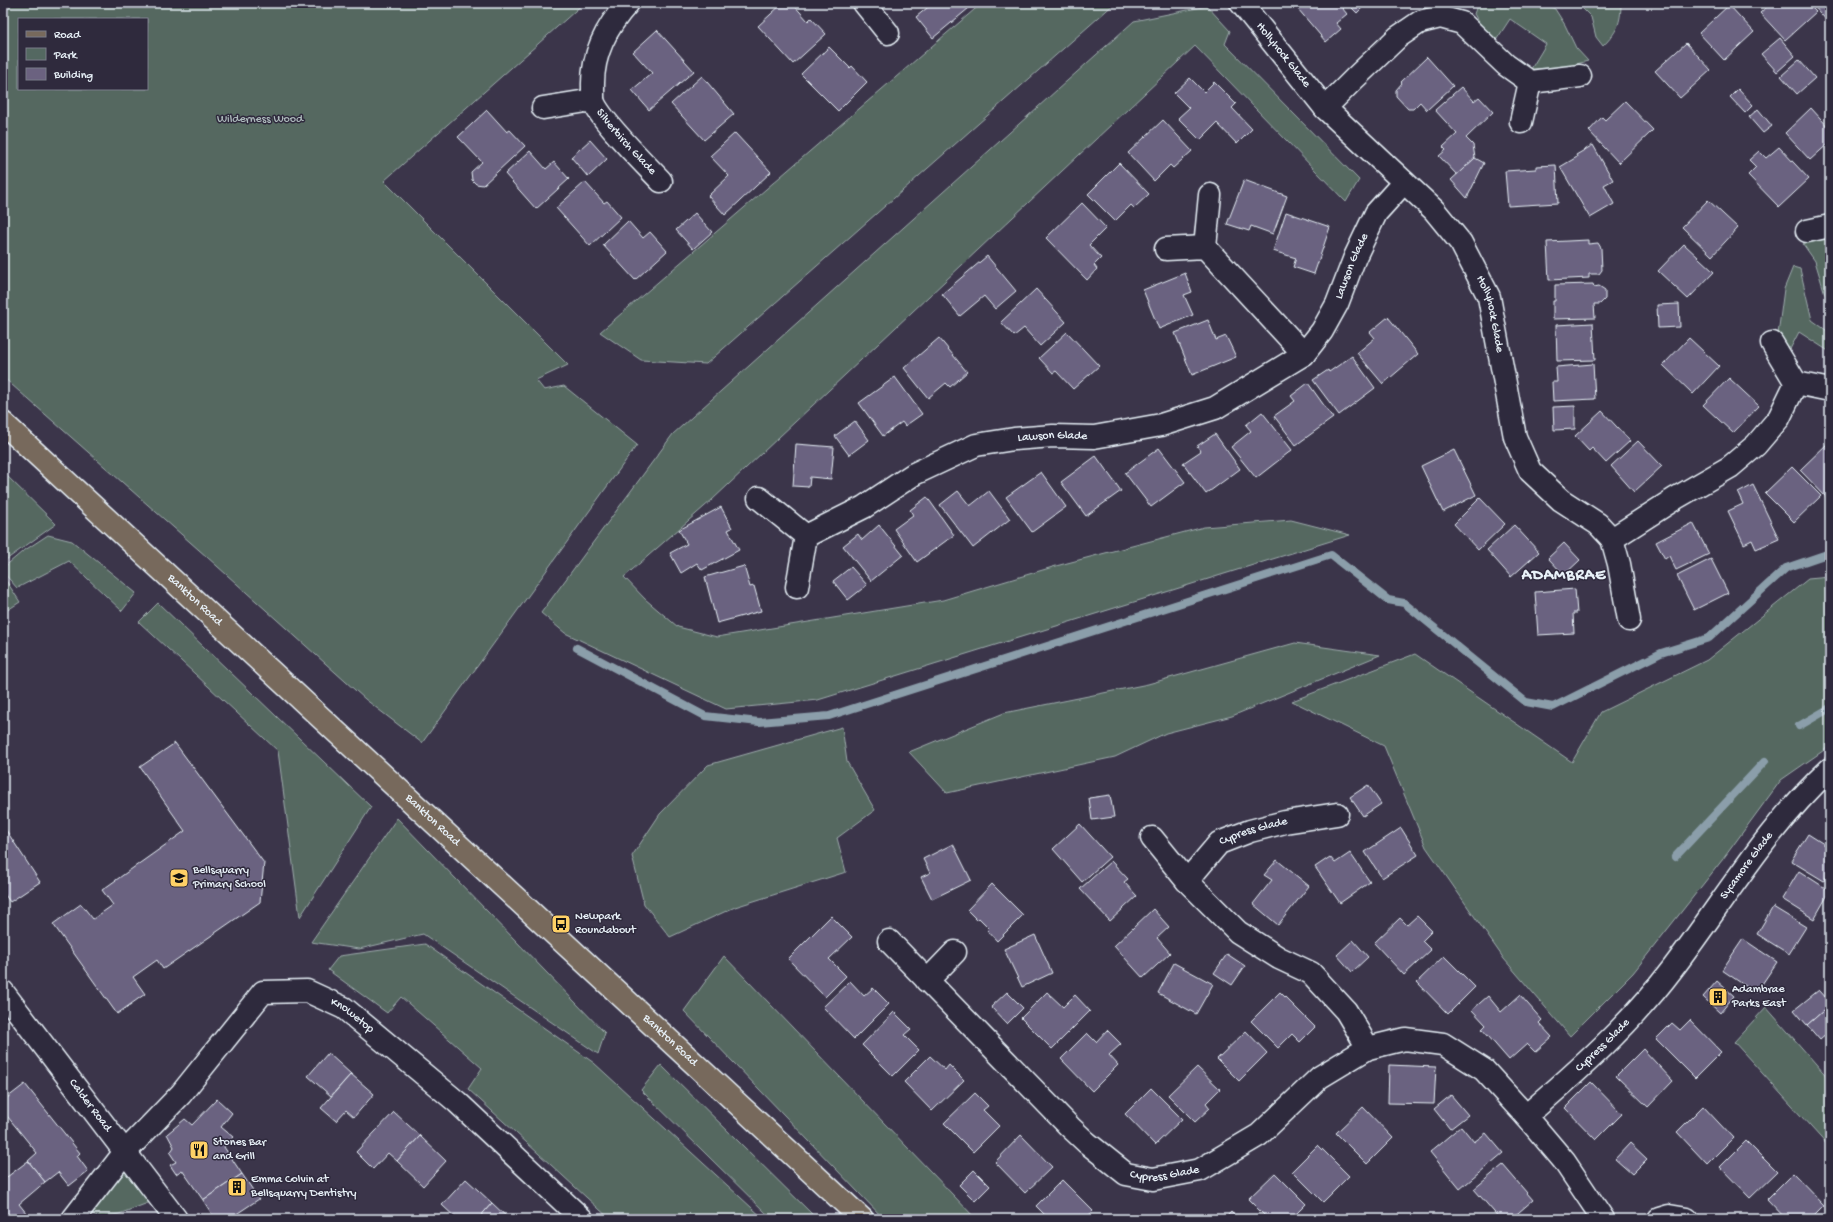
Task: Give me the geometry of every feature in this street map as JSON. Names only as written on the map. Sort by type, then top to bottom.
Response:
[{"type":"main road","name":"Bankton Road","points":[[3,423],[862,1219]]},
{"type":"street","name":"Silverbirch Glade","points":[[628,3],[616,16],[597,52],[593,80],[594,100],[605,119],[661,182]]},
{"type":"street","points":[[864,3],[888,33]]},
{"type":"street","name":"Hollyhock Glade","points":[[1241,3],[1325,108],[1434,210],[1461,243],[1489,297],[1515,437],[1530,471],[1561,500],[1598,524],[1612,539],[1619,564],[1629,620]]},
{"type":"street","points":[[1325,108],[1398,37],[1420,22],[1440,17],[1462,23],[1506,65],[1530,82],[1580,76]]},
{"type":"street","points":[[1521,122],[1530,82]]},
{"type":"street","name":"Silverbirch Glade","points":[[543,108],[594,100]]},
{"type":"street","name":"Lawson Glade","points":[[806,536],[864,507],[914,474],[976,445],[1014,439],[1053,436],[1094,437],[1162,425],[1215,408],[1304,354],[1322,331],[1337,304],[1355,257],[1376,213],[1404,182]]},
{"type":"street","points":[[1210,195],[1205,246],[1304,354]]},
{"type":"street","points":[[1807,231],[1830,226]]},
{"type":"street","points":[[1166,249],[1205,246]]},
{"type":"street","points":[[1772,344],[1796,383],[1830,390]]},
{"type":"street","points":[[1612,539],[1676,498],[1730,467],[1756,445],[1779,418],[1796,383]]},
{"type":"street","points":[[759,498],[806,536],[797,587]]},
{"type":"street","name":"Sycamore Glade","points":[[1672,969],[1772,831],[1810,788],[1830,770]]},
{"type":"street","name":"Cypress Glade","points":[[1187,881],[1219,843],[1250,831],[1285,822],[1337,814]]},
{"type":"street","points":[[1152,838],[1187,881],[1238,932],[1279,958],[1311,973],[1346,1011],[1368,1048]]},
{"type":"street","name":"Cypress Glade","points":[[888,941],[1026,1084],[1086,1142],[1126,1174],[1153,1180],[1200,1170],[1259,1135],[1320,1077],[1368,1048],[1405,1039],[1443,1044],[1484,1070],[1564,1160],[1603,1219]]},
{"type":"street","points":[[927,981],[955,952]]},
{"type":"street","name":"Cypress Glade","points":[[1526,1116],[1595,1055],[1633,1016],[1672,969]]},
{"type":"street","name":"Knowetop","points":[[72,1219],[125,1152],[181,1094],[263,992],[307,991],[344,1008],[457,1102],[582,1219]]},
{"type":"street","name":"Calder Road","points":[[3,992],[176,1219]]},
{"type":"street","points":[[1659,1219],[1669,1216],[1687,1219]]},
{"type":"green space","name":"Wilderness Wood","points":[[3,3],[584,3],[384,181],[568,365],[536,380],[544,390],[564,386],[637,445],[422,743],[365,699],[3,377]]},
{"type":"green space","points":[[982,3],[1115,3],[706,364],[641,360],[600,332]]},
{"type":"green space","points":[[1478,3],[1543,3],[1555,9],[1565,25],[1576,48],[1588,61],[1561,68],[1531,69],[1546,44],[1510,19],[1493,45],[1474,14]]},
{"type":"green space","points":[[1577,3],[1621,3],[1619,22],[1615,32],[1603,46],[1596,37],[1591,17]]},
{"type":"green space","points":[[1207,6],[1230,31],[1225,44],[1359,180],[1346,202],[1195,46],[712,500],[624,577],[645,599],[678,627],[717,637],[943,600],[1056,566],[1204,527],[1291,520],[1350,535],[818,700],[726,709],[565,633],[541,613],[673,434],[1134,21]]},
{"type":"green space","points":[[1817,235],[1830,235],[1830,302],[1825,294],[1815,261],[1803,244]]},
{"type":"green space","points":[[1793,267],[1800,269],[1812,320],[1830,333],[1830,352],[1799,332],[1788,353],[1777,342],[1784,289]]},
{"type":"green space","points":[[3,472],[56,524],[3,562]]},
{"type":"green space","points":[[48,535],[72,541],[136,593],[122,611],[69,561],[17,588],[3,572],[3,568],[22,552]]},
{"type":"green space","points":[[3,576],[20,602],[3,613]]},
{"type":"green space","points":[[1830,577],[1830,746],[1781,780],[1723,859],[1633,973],[1570,1036],[1504,959],[1426,847],[1384,746],[1292,701],[1415,654],[1572,762],[1601,712],[1707,660],[1808,579]]},
{"type":"green space","points":[[158,603],[371,807],[300,917],[278,751],[139,622]]},
{"type":"green space","points":[[1295,643],[1380,655],[1232,716],[1166,733],[1115,757],[947,793],[909,752],[1004,713],[1148,684]]},
{"type":"green space","points":[[842,727],[847,762],[875,810],[837,838],[846,872],[735,907],[670,937],[644,904],[632,856],[660,814],[708,765]]},
{"type":"green space","points":[[397,818],[605,1033],[598,1054],[423,934],[359,949],[311,942]]},
{"type":"green space","points":[[425,944],[594,1063],[764,1219],[610,1219],[468,1089],[482,1068],[401,997],[387,1013],[328,970],[339,956]]},
{"type":"green space","points":[[724,956],[976,1219],[884,1219],[684,1011]]},
{"type":"green space","points":[[1766,1007],[1830,1080],[1830,1148],[1734,1042]]},
{"type":"green space","points":[[661,1065],[817,1219],[772,1219],[641,1090]]},
{"type":"green space","points":[[126,1169],[153,1201],[119,1214],[102,1217],[88,1213]]},
{"type":"building","points":[[783,3],[792,3],[808,21],[811,18],[826,34],[793,64],[758,26]]},
{"type":"building","points":[[933,3],[975,3],[933,38],[916,17]]},
{"type":"building","points":[[1305,3],[1338,3],[1347,14],[1336,23],[1341,29],[1326,42],[1298,9]]},
{"type":"building","points":[[1347,3],[1367,3],[1357,13]]},
{"type":"building","points":[[1771,3],[1807,3],[1816,12],[1785,40],[1760,13]]},
{"type":"building","points":[[1811,3],[1830,3],[1830,24]]},
{"type":"building","points":[[1729,5],[1754,32],[1724,60],[1699,33]]},
{"type":"building","points":[[657,30],[694,71],[649,110],[632,90],[652,73],[633,52]]},
{"type":"building","points":[[1780,38],[1795,56],[1777,72],[1761,54]]},
{"type":"building","points":[[1686,43],[1711,70],[1680,98],[1655,71]]},
{"type":"building","points":[[829,47],[850,68],[852,66],[867,82],[838,111],[801,74]]},
{"type":"building","points":[[1427,57],[1453,86],[1427,110],[1420,102],[1413,109],[1408,109],[1396,96],[1396,90],[1402,83],[1401,82]]},
{"type":"building","points":[[1799,60],[1815,78],[1797,94],[1781,76]]},
{"type":"building","points":[[702,76],[734,114],[704,140],[671,104]]},
{"type":"building","points":[[1190,78],[1204,92],[1214,82],[1236,104],[1232,108],[1252,129],[1237,144],[1217,123],[1200,140],[1178,118],[1189,108],[1174,93]]},
{"type":"building","points":[[1461,87],[1474,101],[1479,97],[1493,112],[1466,138],[1473,145],[1475,158],[1457,175],[1439,156],[1446,150],[1443,147],[1457,134],[1435,110]]},
{"type":"building","points":[[1738,89],[1753,105],[1745,113],[1730,97]]},
{"type":"building","points":[[1625,101],[1653,130],[1619,163],[1589,131],[1602,117],[1605,120]]},
{"type":"building","points":[[1811,108],[1830,129],[1830,142],[1810,160],[1785,133]]},
{"type":"building","points":[[1758,109],[1772,126],[1763,133],[1749,117]]},
{"type":"building","points":[[487,110],[507,132],[510,130],[525,146],[483,185],[476,184],[472,180],[471,172],[482,162],[458,137]]},
{"type":"building","points":[[1163,120],[1192,151],[1173,168],[1170,165],[1154,181],[1128,153]]},
{"type":"building","points":[[735,133],[771,172],[725,215],[708,196],[729,176],[710,156]]},
{"type":"building","points":[[590,140],[607,159],[588,177],[571,157]]},
{"type":"building","points":[[1593,145],[1613,180],[1604,185],[1614,204],[1590,218],[1560,167]]},
{"type":"building","points":[[1779,147],[1809,179],[1779,207],[1748,175],[1756,167],[1749,160],[1759,151],[1766,158]]},
{"type":"building","points":[[530,151],[546,169],[554,162],[569,179],[536,209],[505,174]]},
{"type":"building","points":[[1475,158],[1484,163],[1467,198],[1451,180]]},
{"type":"building","points":[[1119,163],[1149,194],[1134,208],[1131,205],[1115,221],[1088,194]]},
{"type":"building","points":[[1556,165],[1558,203],[1508,206],[1505,171],[1536,169],[1536,166]]},
{"type":"building","points":[[1244,180],[1287,196],[1273,234],[1251,226],[1249,231],[1227,224]]},
{"type":"building","points":[[585,182],[604,203],[607,201],[621,217],[590,246],[556,208]]},
{"type":"building","points":[[1708,200],[1738,228],[1712,256],[1682,227]]},
{"type":"building","points":[[1082,203],[1106,228],[1089,245],[1101,258],[1094,265],[1097,269],[1087,280],[1046,238]]},
{"type":"building","points":[[1286,212],[1330,227],[1314,274],[1293,267],[1296,258],[1273,251]]},
{"type":"building","points":[[695,213],[712,232],[693,249],[676,230]]},
{"type":"building","points":[[628,221],[643,238],[650,232],[667,251],[635,280],[603,245]]},
{"type":"building","points":[[1588,240],[1588,244],[1598,243],[1601,248],[1602,270],[1599,274],[1589,274],[1589,278],[1549,280],[1547,242]]},
{"type":"building","points":[[1684,244],[1714,272],[1688,299],[1658,271]]},
{"type":"building","points":[[987,256],[1016,291],[995,309],[984,296],[960,316],[942,294]]},
{"type":"building","points":[[1185,273],[1192,292],[1184,295],[1193,315],[1159,329],[1143,290]]},
{"type":"building","points":[[1593,284],[1594,287],[1599,286],[1605,290],[1605,299],[1600,304],[1594,304],[1595,318],[1553,319],[1555,285]]},
{"type":"building","points":[[1036,289],[1066,322],[1040,346],[1024,328],[1014,336],[1001,322]]},
{"type":"building","points":[[1679,304],[1680,327],[1658,328],[1657,305]]},
{"type":"building","points":[[1388,317],[1418,354],[1383,384],[1357,353],[1375,338],[1370,332]]},
{"type":"building","points":[[1208,320],[1216,340],[1226,336],[1236,357],[1192,375],[1175,333]]},
{"type":"building","points":[[1593,323],[1595,360],[1557,361],[1556,325]]},
{"type":"building","points":[[1067,332],[1099,366],[1073,389],[1056,371],[1053,373],[1039,358]]},
{"type":"building","points":[[939,338],[967,372],[950,387],[946,383],[928,398],[904,368]]},
{"type":"building","points":[[1689,338],[1719,366],[1693,394],[1663,365]]},
{"type":"building","points":[[1352,356],[1375,388],[1339,415],[1313,380],[1328,370],[1329,372]]},
{"type":"building","points":[[1593,364],[1595,399],[1553,401],[1552,382],[1557,382],[1556,367]]},
{"type":"building","points":[[895,377],[922,414],[905,426],[902,422],[883,436],[859,403]]},
{"type":"building","points":[[1729,378],[1759,406],[1733,433],[1703,405]]},
{"type":"building","points":[[1308,383],[1333,418],[1296,445],[1274,416],[1295,401],[1291,396]]},
{"type":"building","points":[[1575,406],[1575,429],[1554,430],[1553,407]]},
{"type":"building","points":[[1602,411],[1630,441],[1606,463],[1592,448],[1589,451],[1575,436]]},
{"type":"building","points":[[1262,412],[1292,450],[1256,478],[1231,447],[1251,431],[1246,425]]},
{"type":"building","points":[[855,421],[869,440],[849,455],[835,436]]},
{"type":"building","points":[[1215,434],[1240,469],[1206,494],[1183,463],[1201,451],[1197,446]]},
{"type":"building","points":[[1638,441],[1662,466],[1634,492],[1611,466]]},
{"type":"building","points":[[1830,441],[1830,495],[1827,498],[1800,470]]},
{"type":"building","points":[[796,444],[834,447],[831,479],[810,477],[809,487],[793,486]]},
{"type":"building","points":[[1159,448],[1185,482],[1151,507],[1125,473]]},
{"type":"building","points":[[1454,450],[1476,495],[1443,512],[1421,466]]},
{"type":"building","points":[[1096,456],[1121,491],[1086,516],[1061,482]]},
{"type":"building","points":[[1792,467],[1821,496],[1794,522],[1765,493]]},
{"type":"building","points":[[1041,472],[1066,507],[1032,532],[1006,497]]},
{"type":"building","points":[[1753,485],[1779,539],[1756,549],[1752,540],[1744,544],[1728,511],[1743,504],[1738,493]]},
{"type":"building","points":[[958,491],[970,506],[989,491],[1010,519],[973,548],[940,505]]},
{"type":"building","points":[[927,497],[954,535],[917,562],[894,529],[913,515],[910,510]]},
{"type":"building","points":[[1480,498],[1505,524],[1478,550],[1454,524]]},
{"type":"building","points":[[721,507],[732,528],[728,530],[739,550],[702,570],[697,563],[681,573],[670,553],[687,544],[679,530]]},
{"type":"building","points":[[1693,523],[1709,554],[1676,570],[1669,556],[1665,559],[1656,542]]},
{"type":"building","points":[[879,525],[903,555],[871,581],[843,546],[858,534],[862,540]]},
{"type":"building","points":[[1514,525],[1539,552],[1511,577],[1487,550]]},
{"type":"building","points":[[1564,543],[1580,560],[1564,575],[1548,558]]},
{"type":"building","points":[[1711,559],[1728,593],[1694,610],[1677,576]]},
{"type":"building","points":[[744,566],[750,587],[754,586],[761,611],[717,623],[705,577]]},
{"type":"building","points":[[851,567],[867,585],[848,600],[833,581]]},
{"type":"building","points":[[1575,589],[1577,613],[1573,613],[1574,633],[1538,635],[1535,592]]},
{"type":"building","points":[[175,743],[264,863],[260,902],[163,969],[157,960],[133,977],[145,994],[117,1014],[53,924],[81,904],[93,919],[113,905],[102,890],[185,831],[140,767]]},
{"type":"building","points":[[1368,785],[1381,804],[1363,816],[1350,797]]},
{"type":"building","points":[[1110,795],[1114,817],[1092,820],[1089,798]]},
{"type":"building","points":[[1080,824],[1110,857],[1082,882],[1053,849]]},
{"type":"building","points":[[4,827],[40,882],[10,902],[3,892]]},
{"type":"building","points":[[1401,828],[1418,855],[1382,878],[1365,852]]},
{"type":"building","points":[[1808,834],[1830,848],[1830,871],[1824,881],[1791,861]]},
{"type":"building","points":[[953,844],[971,880],[932,899],[921,877],[930,873],[923,859]]},
{"type":"building","points":[[1350,853],[1370,882],[1340,903],[1315,867],[1330,857],[1335,863]]},
{"type":"building","points":[[1277,860],[1309,886],[1278,925],[1253,904],[1272,880],[1264,875]]},
{"type":"building","points":[[1111,861],[1128,879],[1124,882],[1137,896],[1110,921],[1080,889]]},
{"type":"building","points":[[1799,871],[1830,891],[1814,919],[1782,899]]},
{"type":"building","points":[[992,884],[1023,915],[997,941],[987,930],[989,928],[979,918],[977,920],[967,910]]},
{"type":"building","points":[[1773,907],[1806,927],[1789,954],[1757,934]]},
{"type":"building","points":[[1153,909],[1169,927],[1157,938],[1170,953],[1143,978],[1114,946]]},
{"type":"building","points":[[831,916],[852,937],[829,959],[846,976],[825,997],[788,959]]},
{"type":"building","points":[[1417,916],[1432,931],[1422,941],[1431,950],[1404,975],[1374,943],[1400,918],[1407,925]]},
{"type":"building","points":[[1035,935],[1052,973],[1022,987],[1004,949]]},
{"type":"building","points":[[1743,939],[1777,962],[1756,993],[1722,970]]},
{"type":"building","points":[[1353,940],[1368,957],[1352,972],[1337,955]]},
{"type":"building","points":[[1227,954],[1245,966],[1232,985],[1214,973]]},
{"type":"building","points":[[1444,956],[1475,987],[1448,1014],[1417,982]]},
{"type":"building","points":[[1174,963],[1213,984],[1196,1014],[1158,993]]},
{"type":"building","points":[[850,981],[864,996],[873,988],[889,1004],[854,1039],[823,1007]]},
{"type":"building","name":"Adambrae Parks East","points":[[1717,981],[1734,996],[1720,1013],[1703,997]]},
{"type":"building","points":[[1819,990],[1830,1002],[1830,1005],[1807,1025],[1794,1010]]},
{"type":"building","points":[[1007,992],[1023,1008],[1007,1024],[991,1007]]},
{"type":"building","points":[[1047,992],[1063,1007],[1075,995],[1090,1011],[1052,1049],[1021,1018]]},
{"type":"building","points":[[1280,992],[1315,1027],[1300,1042],[1292,1034],[1278,1048],[1251,1021]]},
{"type":"building","points":[[1520,995],[1542,1020],[1539,1023],[1552,1037],[1535,1052],[1527,1044],[1509,1060],[1482,1029],[1486,1025],[1472,1010],[1488,996],[1501,1012]]},
{"type":"building","points":[[1830,1005],[1830,1031],[1820,1040],[1807,1025]]},
{"type":"building","points":[[894,1012],[911,1029],[904,1035],[919,1050],[893,1076],[862,1045]]},
{"type":"building","points":[[1690,1020],[1721,1052],[1695,1078],[1656,1039],[1672,1023],[1680,1030]]},
{"type":"building","points":[[1107,1030],[1121,1044],[1109,1055],[1118,1065],[1092,1091],[1061,1059],[1087,1033],[1096,1042]]},
{"type":"building","points":[[1246,1031],[1267,1053],[1239,1081],[1217,1059]]},
{"type":"building","points":[[1643,1049],[1673,1081],[1648,1107],[1616,1076]]},
{"type":"building","points":[[328,1053],[351,1074],[331,1096],[308,1076]]},
{"type":"building","points":[[930,1056],[945,1070],[949,1065],[964,1080],[932,1111],[904,1082]]},
{"type":"building","points":[[1389,1065],[1436,1067],[1434,1104],[1388,1103]]},
{"type":"building","points":[[1197,1067],[1220,1089],[1206,1103],[1210,1108],[1195,1122],[1168,1095]]},
{"type":"building","points":[[351,1074],[374,1094],[354,1117],[346,1110],[336,1121],[321,1108]]},
{"type":"building","points":[[1591,1082],[1622,1114],[1596,1140],[1565,1108]]},
{"type":"building","points":[[25,1084],[80,1153],[77,1156],[88,1171],[69,1186],[58,1172],[45,1182],[28,1161],[37,1153],[3,1111],[3,1101]]},
{"type":"building","points":[[1151,1088],[1182,1119],[1155,1145],[1125,1114]]},
{"type":"building","points":[[975,1093],[988,1106],[983,1110],[999,1126],[973,1152],[944,1123]]},
{"type":"building","points":[[1451,1095],[1468,1115],[1450,1129],[1434,1109]]},
{"type":"building","name":"Stones Bar and Grill","points":[[217,1099],[232,1113],[221,1127],[233,1137],[224,1147],[242,1174],[203,1200],[182,1170],[176,1174],[170,1165],[176,1162],[170,1153],[174,1147],[167,1134],[185,1119],[192,1125]]},
{"type":"building","points":[[1703,1106],[1733,1138],[1707,1164],[1677,1132]]},
{"type":"building","points":[[1363,1107],[1393,1138],[1367,1164],[1336,1133]]},
{"type":"building","points":[[394,1112],[420,1136],[397,1161],[388,1153],[373,1169],[356,1152]]},
{"type":"building","points":[[1461,1126],[1474,1142],[1486,1133],[1503,1153],[1460,1189],[1430,1152]]},
{"type":"building","points":[[1021,1135],[1052,1167],[1025,1193],[995,1162]]},
{"type":"building","points":[[420,1136],[446,1161],[423,1186],[397,1161]]},
{"type":"building","points":[[1746,1141],[1777,1172],[1750,1198],[1720,1167]]},
{"type":"building","points":[[1630,1143],[1647,1159],[1632,1174],[1615,1159]]},
{"type":"building","points":[[1318,1145],[1349,1176],[1323,1202],[1292,1171]]},
{"type":"building","points":[[28,1161],[45,1182],[19,1204],[31,1219],[3,1219],[3,1180]]},
{"type":"building","points":[[1503,1165],[1533,1200],[1511,1219],[1500,1219],[1474,1189]]},
{"type":"building","points":[[974,1170],[990,1186],[975,1201],[959,1185]]},
{"type":"building","points":[[1275,1173],[1306,1204],[1291,1219],[1268,1219],[1248,1199]]},
{"type":"building","points":[[1793,1173],[1824,1205],[1810,1219],[1786,1219],[1767,1199]]},
{"type":"building","name":"Emma Colvin at Bellsquarry Dentistry","points":[[242,1174],[259,1199],[229,1219],[215,1219],[203,1200]]},
{"type":"building","points":[[466,1179],[492,1203],[478,1219],[457,1219],[442,1205]]},
{"type":"building","points":[[1062,1180],[1093,1211],[1085,1219],[1049,1219],[1036,1206]]},
{"type":"building","points":[[492,1203],[509,1219],[478,1219]]},
{"type":"building","points":[[1231,1212],[1238,1219],[1224,1219]]},
{"type":"waterway","points":[[577,648],[705,716],[759,722],[829,716],[1331,555],[1388,600],[1404,603],[1526,702],[1553,707],[1661,653],[1709,638],[1786,568],[1830,553]]},
{"type":"waterway","points":[[1799,726],[1830,708]]},
{"type":"waterway","points":[[1675,857],[1765,761]]},
{"type":"place","name":"Bellsquarry Primary School","points":[[179,878]]},
{"type":"place","name":"Newpark Roundabout","points":[[561,924]]},
{"type":"place","name":"Adambrae Parks East","points":[[1718,997]]},
{"type":"place","name":"Stones Bar and Grill","points":[[199,1150]]},
{"type":"place","name":"Emma Colvin at Bellsquarry Dentistry","points":[[237,1187]]},
{"type":"district","name":"ADAMBRAE","points":[[1564,576]]}]
